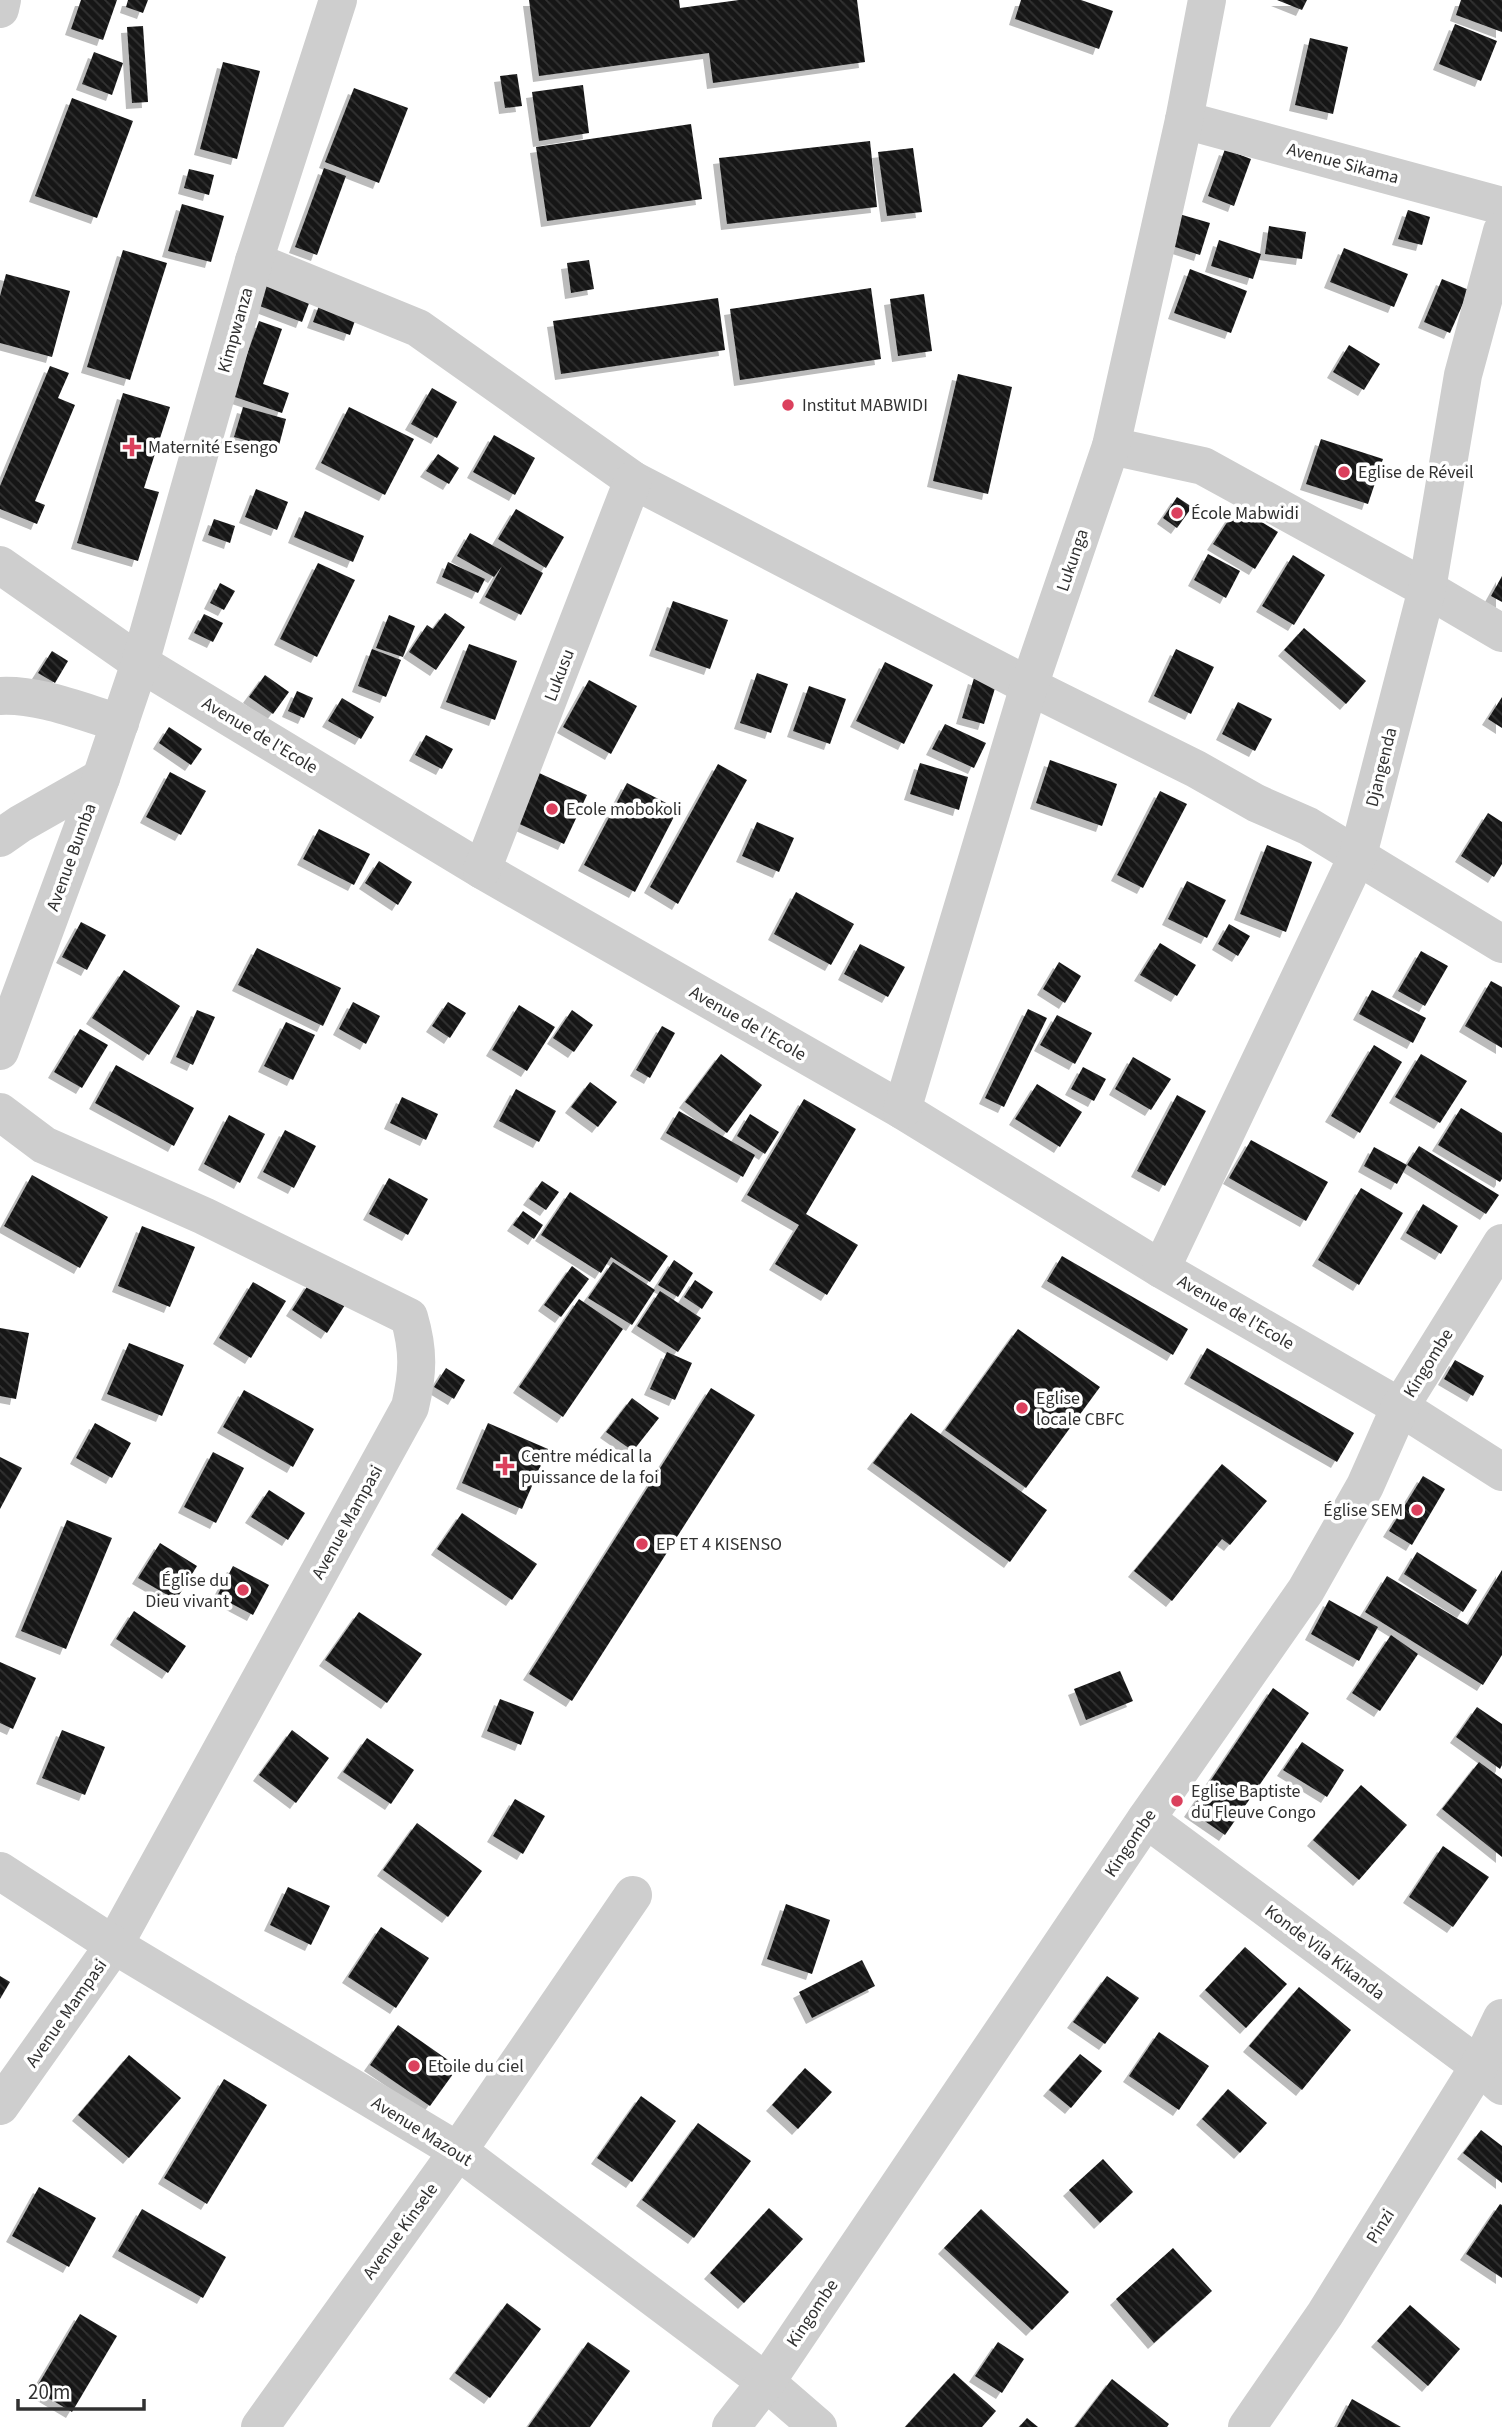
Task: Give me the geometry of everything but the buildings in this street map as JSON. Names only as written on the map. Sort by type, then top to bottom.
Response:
[{"type":"street","points":[[0,9],[2,0]]},
{"type":"street","name":"Kimpwanza","points":[[140,663],[254,261],[338,0]]},
{"type":"street","name":"Lukunga","points":[[902,1110],[1029,686],[1111,446],[1208,0]]},
{"type":"street","name":"Avenue Sikama","points":[[1184,120],[1502,206]]},
{"type":"street","name":"Djangenda","points":[[1161,1269],[1358,855],[1427,589],[1463,375],[1502,232]]},
{"type":"street","points":[[254,261],[418,328],[633,480],[1029,686],[1196,769],[1256,803],[1308,826],[1502,944]]},
{"type":"street","points":[[1111,446],[1203,466],[1427,589],[1502,634]]},
{"type":"street","name":"Lukusu","points":[[482,870],[633,480]]},
{"type":"street","name":"Avenue de l'Ecole","points":[[0,565],[140,663],[482,870],[902,1110],[1161,1269],[1401,1407],[1502,1472]]},
{"type":"street","name":"Avenue Bumba","points":[[0,1051],[101,778],[140,663]]},
{"type":"street","points":[[0,696],[15,695],[35,699],[120,723]]},
{"type":"street","points":[[0,838],[101,778]]},
{"type":"street","name":"Avenue Mampasi","points":[[0,1112],[44,1145],[204,1216],[409,1317],[417,1342],[417,1378],[410,1407],[114,1945],[0,2106]]},
{"type":"street","name":"Kingombe","points":[[731,2427],[766,2382],[1146,1819],[1306,1590],[1365,1486],[1401,1407],[1502,1243]]},
{"type":"street","name":"Konde Vila Kikanda","points":[[1146,1819],[1490,2076]]},
{"type":"street","name":"Avenue Mazout","points":[[0,1871],[114,1945],[458,2151],[766,2382],[818,2427]]},
{"type":"street","name":"Avenue Kinsele","points":[[260,2427],[458,2151],[633,1895]]},
{"type":"street","name":"Pinzi","points":[[1247,2427],[1490,2076],[1502,2018]]},
{"type":"place","name":"Institut MABWIDI","points":[[788,405]]},
{"type":"place","name":"Maternité Esengo","points":[[132,447]]},
{"type":"place","name":"Eglise de Réveil","points":[[1344,472]]},
{"type":"place","name":"École Mabwidi","points":[[1177,513]]},
{"type":"place","name":"Ecole mobokoli","points":[[552,809]]},
{"type":"place","name":"Eglise locale CBFC","points":[[1022,1408]]},
{"type":"place","name":"Centre médical la puissance de la foi","points":[[505,1466]]},
{"type":"place","name":"Église SEM","points":[[1417,1510]]},
{"type":"place","name":"EP ET 4 KISENSO","points":[[642,1544]]},
{"type":"place","name":"Église du Dieu vivant","points":[[243,1590]]},
{"type":"place","name":"Eglise Baptiste du Fleuve Congo","points":[[1177,1801]]},
{"type":"place","name":"Etoile du ciel","points":[[414,2066]]}]
